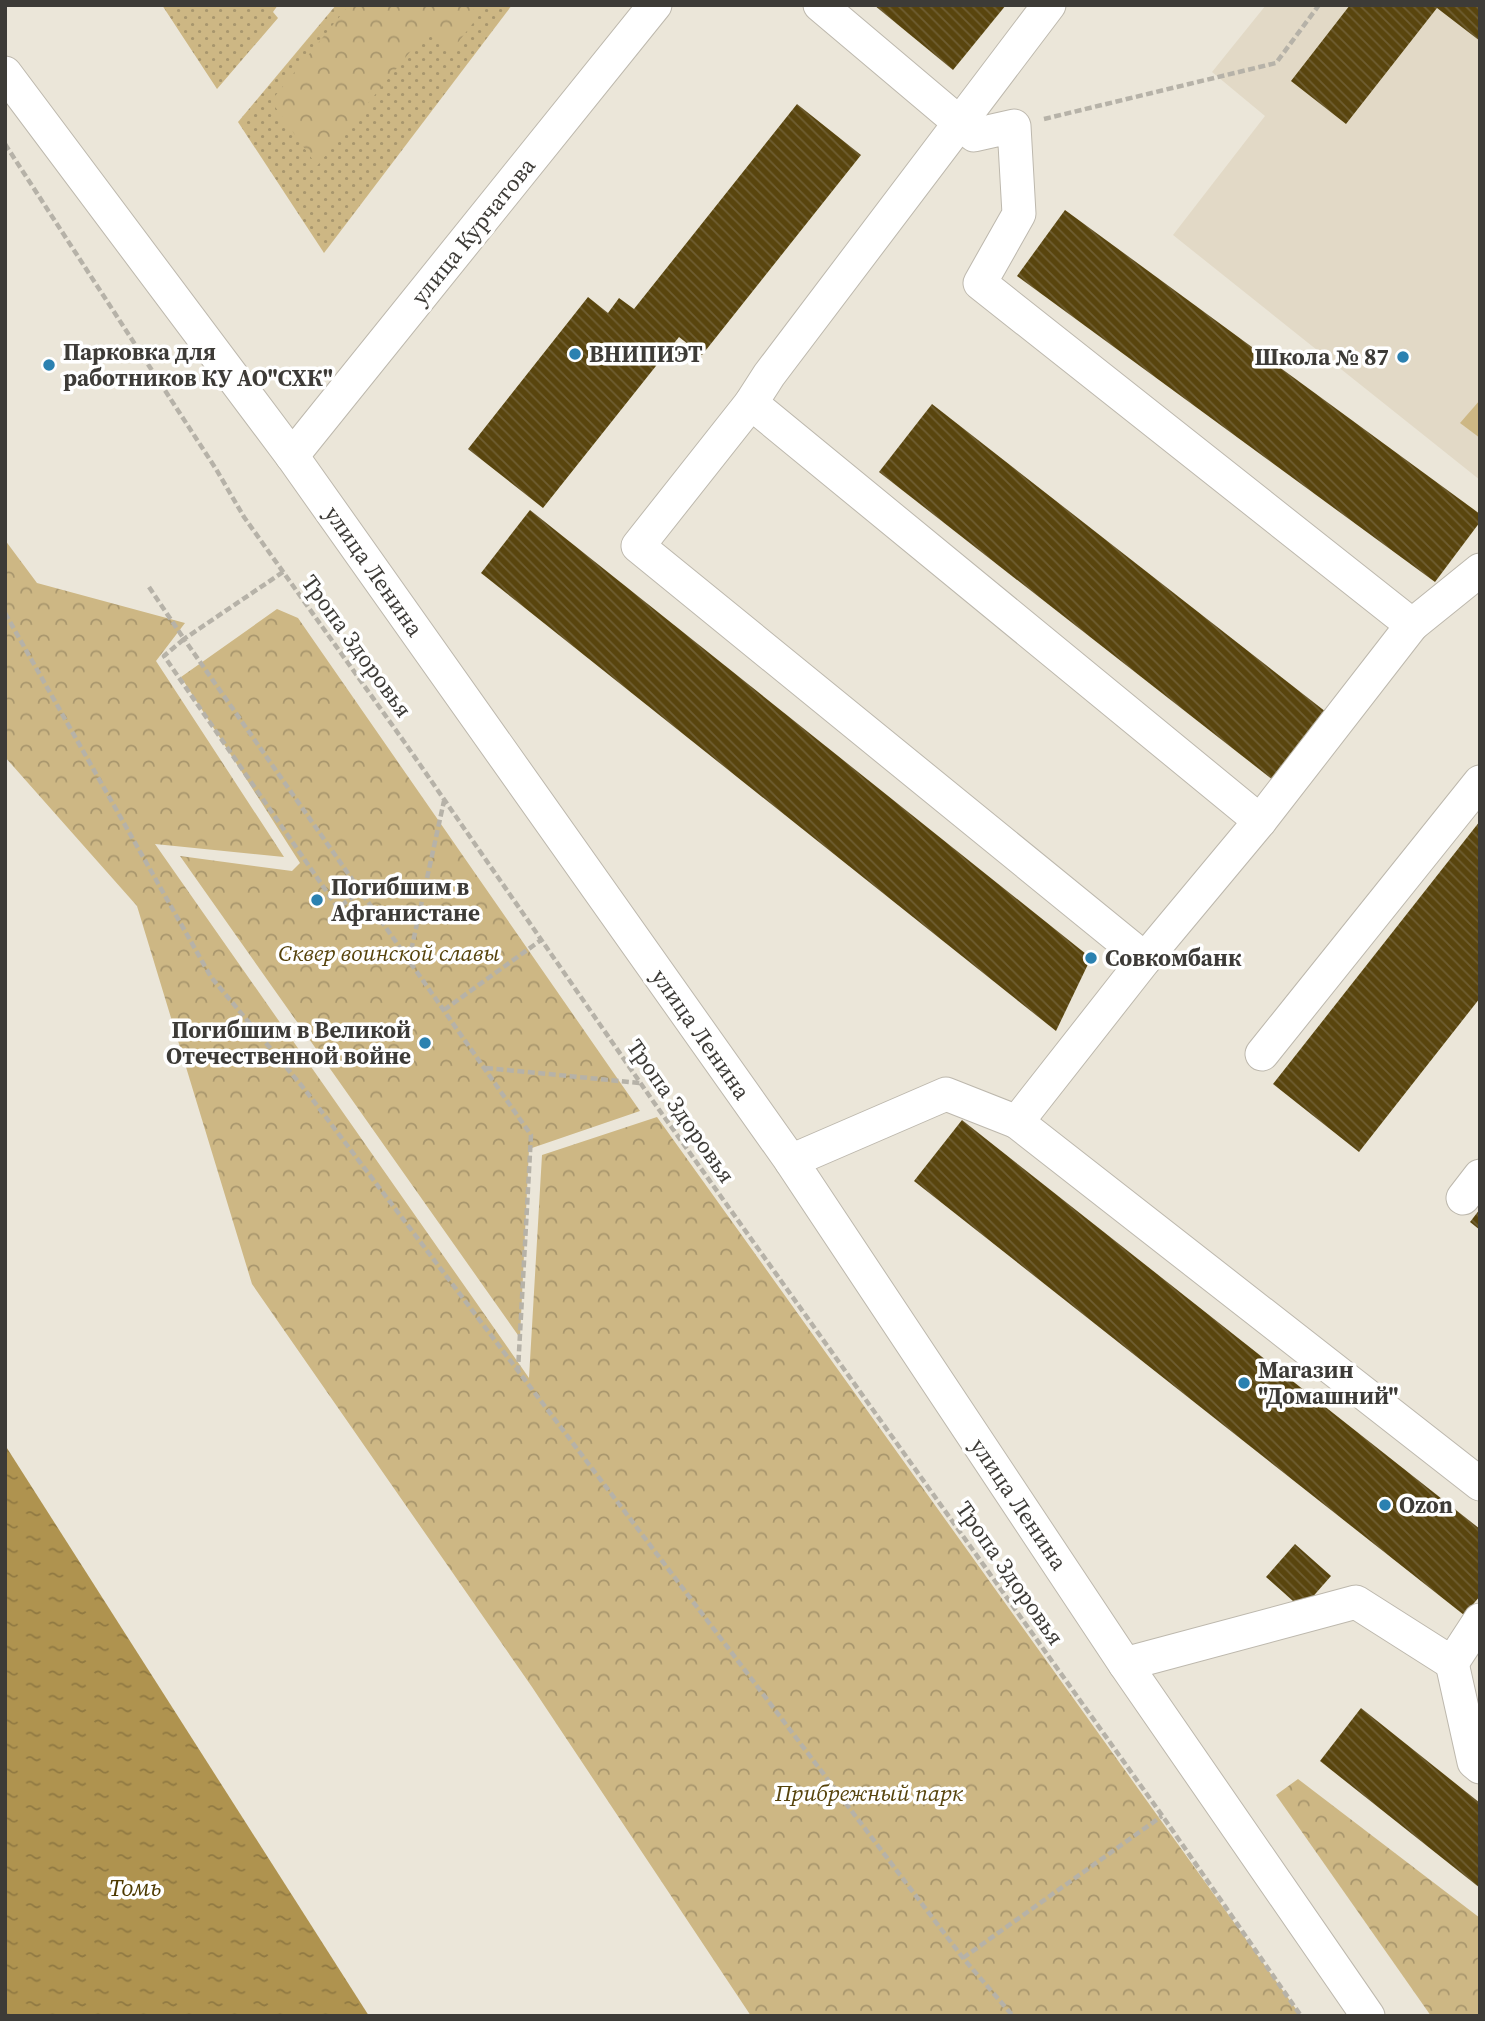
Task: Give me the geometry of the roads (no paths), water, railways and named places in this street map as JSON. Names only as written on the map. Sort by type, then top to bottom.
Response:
[{"type":"street","name":"улица Курчатова","points":[[292,456],[654,5]]},
{"type":"street","points":[[820,5],[974,135],[1014,126],[1019,214],[980,283],[1412,625]]},
{"type":"street","points":[[1049,5],[769,375],[751,403],[638,546],[1145,959]]},
{"type":"street","name":"улица Ленина","points":[[5,74],[292,456],[791,1161],[1125,1664],[1368,2016]]},
{"type":"street","points":[[751,403],[1260,821]]},
{"type":"street","points":[[1017,1122],[1145,959],[1260,821],[1412,625],[1480,570]]},
{"type":"street","points":[[1262,1054],[1480,782]]},
{"type":"street","points":[[791,1161],[946,1094],[1017,1122],[1480,1484]]},
{"type":"street","points":[[1125,1664],[1356,1602],[1452,1663],[1474,1762],[1480,1767]]},
{"type":"street","points":[[1452,1663],[1480,1620]]},
{"type":"water","name":"Томь","points":[[5,1445],[369,2016],[5,2016]]},
{"type":"place","name":"ВНИПИЭТ","points":[[575,354]]},
{"type":"place","name":"Школа № 87","points":[[1403,357]]},
{"type":"place","name":"Парковка для работников КУ АО\"СХК\"","points":[[49,365]]},
{"type":"place","name":"Погибшим в Афганистане","points":[[317,900]]},
{"type":"place","name":"Совкомбанк","points":[[1091,958]]},
{"type":"place","name":"Погибшим в Великой Отечественной войне","points":[[425,1043]]},
{"type":"place","name":"Магазин \"Домашний\"","points":[[1244,1383]]},
{"type":"place","name":"Ozon","points":[[1385,1505]]},
{"type":"park label","name":"Сквер воинской славы","points":[[389,953]]},
{"type":"park label","name":"Прибрежный парк","points":[[869,1793]]}]
